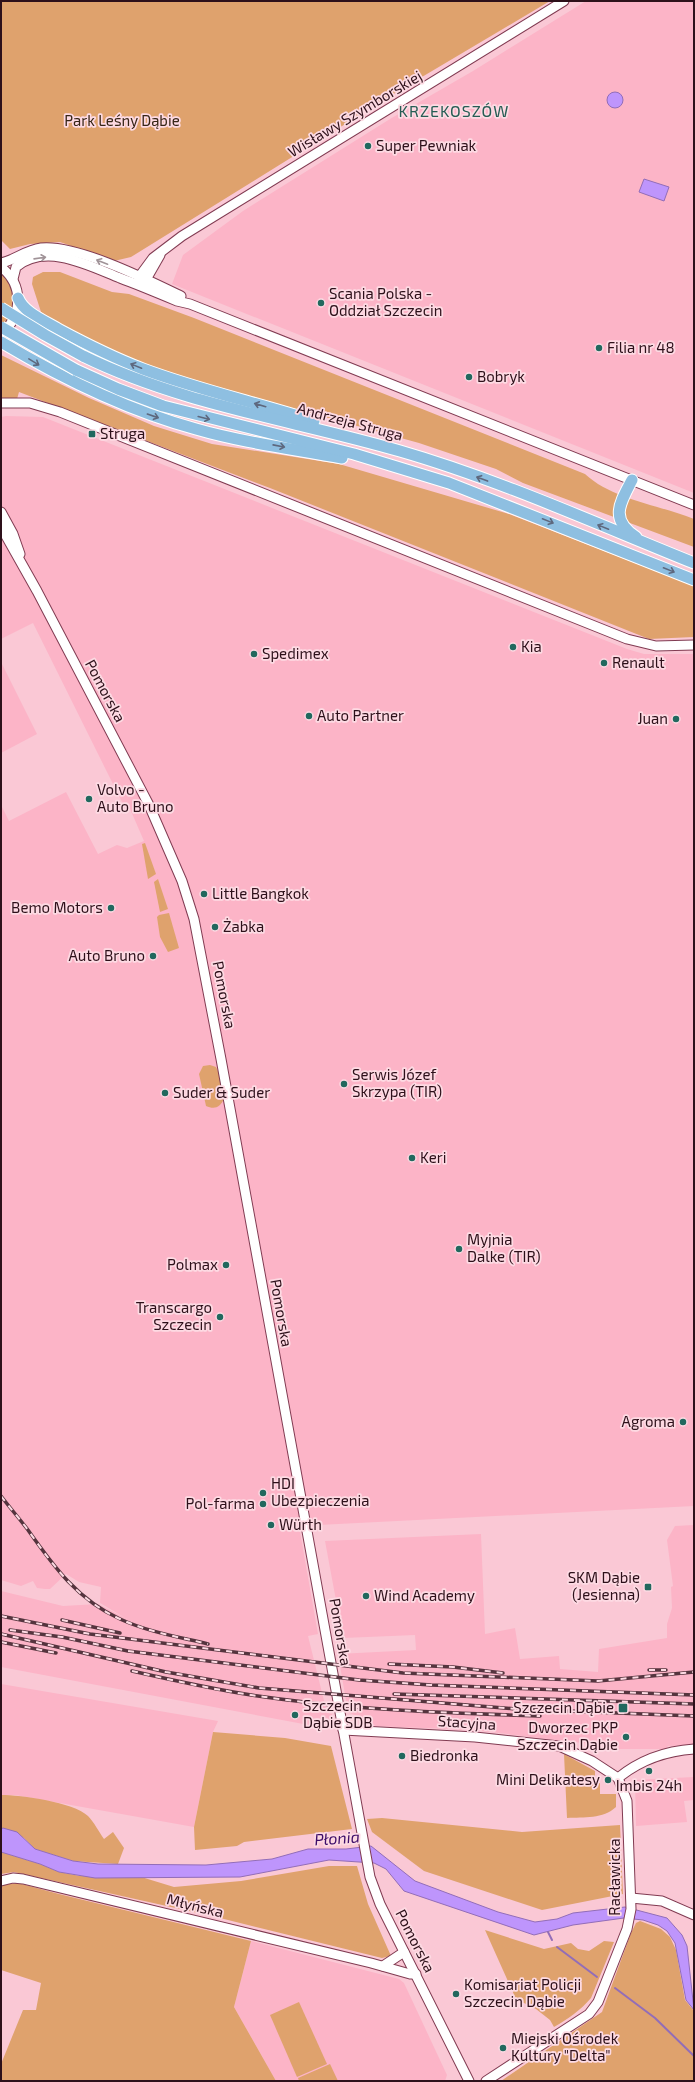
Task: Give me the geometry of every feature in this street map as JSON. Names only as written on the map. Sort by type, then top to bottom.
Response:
[{"type":"main road","points":[[18,298],[25,309],[48,323],[105,353],[143,369],[191,385],[321,423],[430,460]]},
{"type":"main road","name":"Andrzeja Struga","points":[[1,308],[38,332],[83,356],[142,382],[188,397],[332,432],[430,460],[494,483],[694,563]]},
{"type":"main road","name":"Andrzeja Struga","points":[[1,327],[76,370],[118,389],[163,406],[354,454],[434,478],[512,507],[694,580]]},
{"type":"main road","points":[[1,342],[79,386],[117,402],[178,424],[219,435],[434,478]]},
{"type":"main road","points":[[632,480],[619,507],[620,519],[632,534],[666,551]]},
{"type":"street","name":"Wisławy Szymborskiej","points":[[141,281],[162,252],[182,236],[564,1]]},
{"type":"street","points":[[1,263],[32,250],[54,248],[80,254],[141,281],[177,301],[190,304],[694,505]]},
{"type":"street","points":[[12,279],[14,271],[21,263],[36,258],[50,256],[82,263],[141,281]]},
{"type":"street","points":[[1,267],[12,279],[18,298],[15,317],[1,334]]},
{"type":"street","points":[[1,403],[22,402],[44,407],[627,638],[660,646],[694,645]]},
{"type":"street","points":[[1,409],[20,406],[44,407]]},
{"type":"street","name":"Pomorska","points":[[1,512],[15,539],[23,565]]},
{"type":"street","name":"Pomorska","points":[[1,527],[23,565],[152,811],[182,881],[194,919],[218,1041],[368,1866],[378,1899],[469,2081]]},
{"type":"street","name":"Stacyjna","points":[[343,1730],[482,1737],[559,1746],[592,1761],[618,1778]]},
{"type":"street","points":[[618,1778],[629,1769],[652,1757],[668,1752],[694,1749]]},
{"type":"street","name":"Racławicka","points":[[486,2081],[494,2078],[594,2009],[630,1921],[631,1901],[627,1801],[618,1778]]},
{"type":"street","name":"Młyńska","points":[[1,1881],[13,1878],[23,1879],[383,1966],[410,1974],[416,1974]]},
{"type":"street","points":[[631,1901],[662,1901],[694,1915]]},
{"type":"street","points":[[383,1966],[404,1952]]},
{"type":"shaded area","points":[[586,1],[694,1],[694,493],[172,284],[183,255],[243,211],[390,119],[473,71]]},
{"type":"shaded area","points":[[615,92],[622,97],[623,100],[618,107],[615,108],[608,103],[607,100],[612,93]]},
{"type":"shaded area","points":[[644,179],[669,187],[664,201],[639,192]]},
{"type":"shaded area","points":[[1,417],[43,417],[627,649],[644,654],[694,654],[694,1506],[299,1526],[318,1634],[308,1636],[327,1713],[332,1714],[332,1727],[330,1729],[1,1667],[1,1591],[63,1606],[98,1604],[127,1619],[100,1603],[101,1587],[79,1582],[66,1574],[50,1589],[37,1588],[33,1581],[21,1586],[1,1580],[1,805],[9,821],[66,792],[98,854],[117,845],[127,848],[144,841],[127,802],[123,804],[33,623],[1,639]]},
{"type":"shaded area","points":[[1,662],[37,734],[1,753]]},
{"type":"shaded area","points":[[694,1525],[694,1745],[668,1746],[666,1749],[617,1749],[617,1747],[473,1730],[376,1726],[348,1712],[338,1654],[416,1650],[415,1635],[343,1638],[325,1541],[481,1534],[485,1634],[515,1628],[520,1659],[559,1656],[560,1669],[598,1672],[599,1649],[667,1638],[667,1624],[672,1608],[671,1587],[673,1586],[667,1540],[675,1526]]},
{"type":"shaded area","points":[[1,1684],[218,1721],[213,1732],[194,1827],[15,1795],[1,1795]]},
{"type":"shaded area","points":[[694,1777],[694,1800],[684,1801],[687,1822],[636,1826],[635,1780]]},
{"type":"shaded area","points":[[3,1828],[17,1832],[35,1849],[73,1861],[98,1864],[206,1865],[272,1859],[308,1849],[346,1849],[371,1846],[415,1881],[498,1912],[535,1922],[557,1919],[573,1913],[625,1907],[667,1918],[682,1935],[687,1946],[694,2010],[686,2000],[675,1943],[667,1931],[658,1925],[643,1920],[624,1918],[573,1925],[534,1935],[404,1891],[386,1869],[374,1863],[329,1860],[240,1877],[95,1878],[59,1872],[40,1864],[1,1852],[1,1829]]},
{"type":"shaded area","points":[[251,1941],[399,1979],[404,1983],[447,2075],[445,2081],[276,2081],[234,2007]]},
{"type":"green space","name":"Park Leśny Dąbie","points":[[1,1],[550,1],[400,90],[131,257],[114,261],[60,242],[30,244],[10,249],[1,240]]},
{"type":"green space","points":[[43,272],[60,272],[112,292],[129,294],[194,318],[585,474],[596,483],[623,496],[694,519],[694,547],[523,483],[496,469],[419,443],[176,376],[116,353],[59,324],[41,312],[32,284],[33,277]]},
{"type":"green space","points":[[1,273],[10,286],[13,300],[10,315],[1,328]]},
{"type":"green space","points":[[1,355],[89,398],[154,426],[212,444],[339,464],[509,514],[694,586],[694,637],[649,639],[270,488],[19,392],[17,399],[1,400]]},
{"type":"green space","points":[[145,843],[156,874],[148,879],[142,844]]},
{"type":"green space","points":[[158,879],[168,909],[160,912],[154,882]]},
{"type":"green space","points":[[169,913],[179,948],[168,952],[160,937],[157,917],[159,915]]},
{"type":"green space","points":[[210,1065],[216,1067],[219,1073],[224,1099],[219,1106],[215,1108],[206,1106],[199,1074],[203,1066]]},
{"type":"green space","points":[[213,1732],[285,1738],[331,1746],[352,1829],[244,1842],[237,1846],[195,1850],[194,1827]]},
{"type":"green space","points":[[564,1754],[595,1771],[595,1783],[600,1783],[600,1794],[616,1794],[616,1807],[605,1814],[567,1818]]},
{"type":"green space","points":[[1,1795],[21,1796],[46,1800],[81,1811],[90,1818],[104,1839],[113,1832],[124,1848],[118,1864],[73,1861],[35,1849],[24,1838],[3,1828],[1,1829]]},
{"type":"green space","points":[[382,1818],[522,1832],[620,1825],[623,1894],[542,1910],[424,1871],[372,1832],[367,1819]]},
{"type":"green space","points":[[1,1852],[40,1864],[59,1872],[80,1876],[138,1876],[174,1887],[241,1881],[329,1866],[357,1866],[368,1904],[391,1956],[382,1958],[216,1917],[14,1872],[1,1874]]},
{"type":"green space","points":[[18,1883],[251,1941],[234,2007],[276,2081],[1,2081],[1,2064],[23,2010],[36,2010],[41,1983],[1,1970],[1,1885]]},
{"type":"green space","points":[[640,1921],[661,1929],[670,1937],[676,1950],[685,2000],[694,2011],[694,2081],[501,2081],[602,2012],[631,1933],[636,1923]]},
{"type":"green space","points":[[485,1930],[544,1949],[571,1943],[578,1949],[589,1951],[604,1941],[614,1942],[591,1998],[574,2014],[554,2027],[550,2020],[536,2009],[516,1999]]},
{"type":"green space","points":[[299,2002],[327,2064],[297,2077],[270,2015]]},
{"type":"green space","points":[[330,2064],[338,2081],[299,2081],[298,2078]]},
{"type":"waterway","points":[[548,1932],[552,1940]]},
{"type":"waterway","points":[[557,1947],[597,1977]]},
{"type":"waterway","points":[[615,1988],[655,2018],[694,2056]]},
{"type":"railway","points":[[1,1496],[57,1569],[79,1592],[92,1602],[105,1611],[131,1624],[164,1634],[208,1644]]},
{"type":"railway","points":[[1,1616],[90,1634],[403,1673],[598,1681],[694,1672]]},
{"type":"railway","points":[[62,1620],[120,1633]]},
{"type":"railway","points":[[10,1630],[62,1637],[128,1651],[359,1680],[431,1685],[694,1695]]},
{"type":"railway","points":[[1,1634],[166,1672],[259,1688],[516,1709],[694,1716]]},
{"type":"railway","points":[[1,1642],[56,1653]]},
{"type":"railway","points":[[389,1664],[453,1667],[503,1673]]},
{"type":"railway","points":[[649,1670],[666,1670]]},
{"type":"railway","points":[[132,1671],[231,1692],[333,1705],[471,1714],[540,1716]]},
{"type":"railway","points":[[394,1694],[694,1704]]},
{"type":"place","name":"Super Pewniak","points":[[368,146]]},
{"type":"place","name":"Scania Polska - Oddział Szczecin","points":[[321,303]]},
{"type":"place","name":"Filia nr 48","points":[[599,348]]},
{"type":"place","name":"Bobryk","points":[[469,377]]},
{"type":"place","name":"Struga","points":[[92,434]]},
{"type":"place","name":"Kia","points":[[513,647]]},
{"type":"place","name":"Spedimex","points":[[254,654]]},
{"type":"place","name":"Renault","points":[[604,663]]},
{"type":"place","name":"Auto Partner","points":[[309,716]]},
{"type":"place","name":"Juan","points":[[676,719]]},
{"type":"place","name":"Volvo - Auto Bruno","points":[[89,799]]},
{"type":"place","name":"Little Bangkok","points":[[204,894]]},
{"type":"place","name":"Bemo Motors","points":[[111,908]]},
{"type":"place","name":"Żabka","points":[[215,927]]},
{"type":"place","name":"Auto Bruno","points":[[153,956]]},
{"type":"place","name":"Serwis Józef Skrzypa (TIR)","points":[[344,1084]]},
{"type":"place","name":"Suder & Suder","points":[[165,1093]]},
{"type":"place","name":"Keri","points":[[412,1158]]},
{"type":"place","name":"Myjnia Dalke (TIR)","points":[[459,1249]]},
{"type":"place","name":"Polmax","points":[[226,1265]]},
{"type":"place","name":"Transcargo Szczecin","points":[[220,1317]]},
{"type":"place","name":"Agroma","points":[[683,1422]]},
{"type":"place","name":"HDI Ubezpieczenia","points":[[263,1493]]},
{"type":"place","name":"Pol-farma","points":[[263,1504]]},
{"type":"place","name":"Würth","points":[[271,1525]]},
{"type":"place","name":"SKM Dąbie (Jesienna)","points":[[648,1587]]},
{"type":"place","name":"Wind Academy","points":[[366,1596]]},
{"type":"place","name":"Szczecin Dąbie","points":[[623,1708]]},
{"type":"place","name":"Szczecin Dąbie SDB","points":[[295,1715]]},
{"type":"place","name":"Dworzec PKP Szczecin Dąbie","points":[[626,1737]]},
{"type":"place","name":"Biedronka","points":[[402,1756]]},
{"type":"place","name":"Imbis 24h","points":[[649,1771]]},
{"type":"place","name":"Mini Delikatesy","points":[[608,1780]]},
{"type":"place","name":"Komisariat Policji Szczecin Dąbie","points":[[456,1994]]},
{"type":"place","name":"Miejski Ośrodek Kultury \"Delta\"","points":[[503,2048]]},
{"type":"district","name":"KRZEKOSZÓW","points":[[454,111]]},
{"type":"water label","name":"Płonia","points":[[337,1838]]}]
